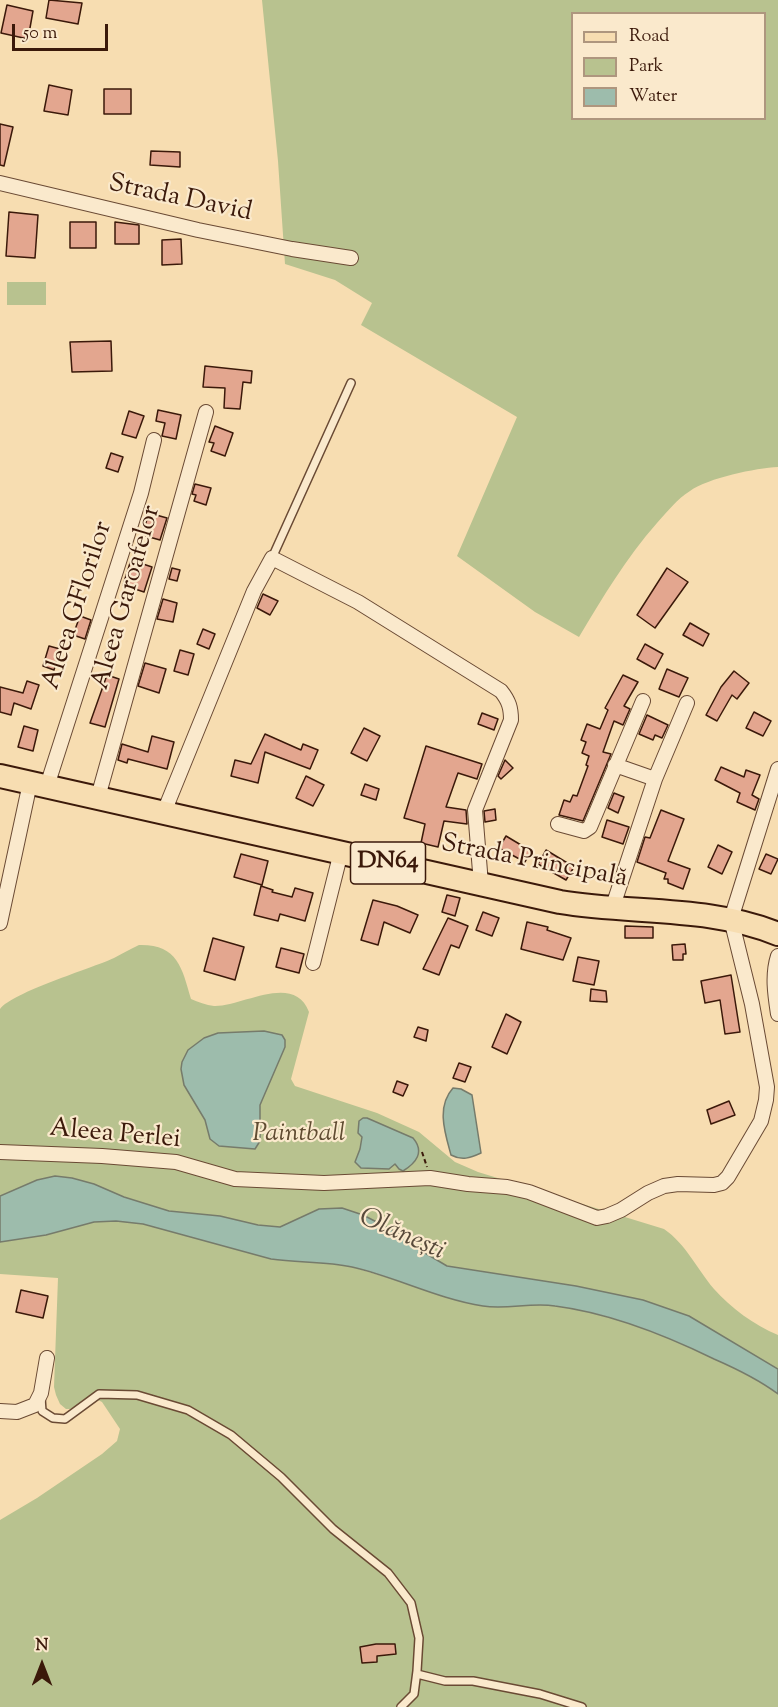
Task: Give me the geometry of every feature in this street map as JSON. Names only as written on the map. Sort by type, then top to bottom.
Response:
[{"type":"main road","name":"Strada Principală","points":[[0,776],[560,902],[612,909],[731,919],[778,934]]},
{"type":"street","name":"Strada David","points":[[0,183],[198,230],[351,258]]},
{"type":"street","name":"Aleea Garoafelor","points":[[98,797],[206,412]]},
{"type":"street","name":"Aleea GFlorilor","points":[[38,784],[141,493],[154,440]]},
{"type":"street","points":[[164,812],[254,591],[272,558],[358,602],[495,687],[508,700],[512,720],[475,810],[481,884]]},
{"type":"street","points":[[558,824],[577,830],[588,829],[643,701]]},
{"type":"street","points":[[612,909],[655,779],[687,704]]},
{"type":"street","points":[[615,765],[655,779]]},
{"type":"street","points":[[773,1087],[731,919],[778,769]]},
{"type":"street","points":[[0,923],[38,784]]},
{"type":"street","points":[[313,963],[341,852]]},
{"type":"street","points":[[778,956],[774,968],[774,980],[778,1014]]},
{"type":"street","name":"Aleea Perlei","points":[[0,1152],[176,1162],[235,1179],[324,1183],[430,1178],[518,1189],[597,1218],[621,1210],[664,1186],[722,1183],[728,1178],[752,1139],[773,1087]]},
{"type":"street","points":[[0,1410],[17,1412],[35,1406],[41,1393],[46,1359]]},
{"type":"lane","points":[[272,558],[351,383]]},
{"type":"lane","points":[[41,1393],[42,1411],[53,1418],[65,1419],[99,1394],[138,1395],[188,1410],[231,1435],[281,1477],[333,1529],[388,1573],[411,1603],[419,1638],[417,1674],[414,1694],[401,1707]]},
{"type":"lane","points":[[417,1674],[445,1681],[473,1681],[540,1694],[582,1707]]},
{"type":"green space","points":[[262,0],[778,0],[778,467],[720,478],[698,486],[681,498],[635,550],[579,637],[535,612],[457,556],[517,417],[361,325],[372,303],[335,280],[285,264],[278,161]]},
{"type":"green space","points":[[7,282],[46,282],[46,305],[7,305]]},
{"type":"green space","name":"Paintball","points":[[139,945],[152,946],[170,953],[181,968],[191,999],[202,1003],[214,1006],[226,1005],[266,994],[280,993],[292,994],[302,1000],[309,1012],[291,1079],[295,1086],[377,1113],[419,1132],[455,1162],[478,1172],[664,1229],[679,1242],[714,1289],[728,1303],[752,1321],[778,1335],[778,1369],[689,1316],[643,1300],[576,1286],[447,1266],[425,1253],[404,1236],[363,1215],[305,1215],[280,1227],[258,1225],[220,1216],[169,1211],[124,1197],[94,1184],[55,1176],[37,1180],[0,1196],[0,1009],[20,995],[114,958]]},
{"type":"green space","points":[[116,1221],[143,1224],[271,1259],[352,1267],[482,1306],[547,1305],[598,1314],[659,1334],[699,1351],[764,1384],[778,1394],[778,1707],[0,1707],[0,1520],[102,1454],[117,1441],[120,1429],[102,1402],[96,1399],[89,1399],[70,1409],[60,1404],[54,1387],[58,1278],[0,1274],[0,1242],[46,1235],[94,1222]]},
{"type":"water","points":[[264,1031],[282,1035],[285,1047],[260,1105],[260,1141],[255,1149],[219,1146],[210,1139],[205,1120],[184,1085],[182,1062],[188,1050],[204,1038],[218,1033]]},
{"type":"water","points":[[453,1088],[461,1089],[472,1095],[481,1153],[470,1157],[459,1158],[451,1155],[446,1138],[443,1112],[448,1095]]},
{"type":"water","points":[[363,1118],[413,1138],[419,1152],[415,1161],[403,1171],[395,1164],[389,1169],[361,1168],[355,1162],[362,1137],[358,1133],[359,1121]]},
{"type":"water","name":"Olănești","points":[[55,1176],[94,1184],[124,1197],[169,1211],[220,1216],[258,1225],[280,1227],[319,1209],[342,1208],[363,1215],[404,1236],[425,1253],[447,1266],[576,1286],[643,1300],[689,1316],[778,1369],[778,1394],[747,1375],[676,1342],[637,1326],[596,1314],[546,1305],[492,1307],[466,1303],[352,1267],[271,1259],[143,1224],[116,1221],[94,1222],[46,1235],[0,1242],[0,1196],[37,1180]]},
{"type":"building","points":[[49,0],[82,3],[78,24],[46,18]]},
{"type":"building","points":[[7,5],[33,11],[28,39],[1,33]]},
{"type":"building","points":[[49,85],[72,90],[68,115],[44,111]]},
{"type":"building","points":[[104,89],[131,89],[131,114],[104,114]]},
{"type":"building","points":[[0,124],[13,127],[4,166],[0,165]]},
{"type":"building","points":[[151,151],[180,152],[180,167],[150,165]]},
{"type":"building","points":[[9,212],[38,215],[35,258],[6,256]]},
{"type":"building","points":[[70,222],[96,222],[96,248],[70,248]]},
{"type":"building","points":[[115,222],[139,225],[139,244],[115,244]]},
{"type":"building","points":[[181,239],[182,264],[162,265],[162,240]]},
{"type":"building","points":[[111,341],[112,371],[72,372],[70,342]]},
{"type":"building","points":[[205,366],[252,371],[251,383],[243,382],[240,409],[224,408],[225,388],[203,387]]},
{"type":"building","points":[[158,410],[181,415],[176,439],[162,436],[165,423],[156,421]]},
{"type":"building","points":[[129,411],[144,416],[136,438],[122,434]]},
{"type":"building","points":[[215,426],[233,433],[225,456],[211,451],[214,443],[209,442]]},
{"type":"building","points":[[111,453],[123,457],[118,472],[106,468]]},
{"type":"building","points":[[195,484],[211,488],[206,505],[194,501],[196,495],[192,494]]},
{"type":"building","points":[[149,513],[167,518],[160,540],[142,535]]},
{"type":"building","points":[[131,560],[152,567],[144,592],[123,585]]},
{"type":"building","points":[[172,568],[180,570],[177,581],[169,579]]},
{"type":"building","points":[[667,568],[688,582],[655,628],[637,615]]},
{"type":"building","points":[[263,594],[278,601],[270,615],[257,608]]},
{"type":"building","points":[[163,599],[177,603],[173,622],[157,619]]},
{"type":"building","points":[[80,616],[91,620],[85,639],[73,635]]},
{"type":"building","points":[[690,623],[709,634],[703,646],[683,635]]},
{"type":"building","points":[[203,629],[215,634],[209,649],[197,644]]},
{"type":"building","points":[[645,644],[663,654],[655,669],[637,659]]},
{"type":"building","points":[[49,646],[60,649],[54,670],[43,666]]},
{"type":"building","points":[[180,650],[194,654],[188,675],[174,671]]},
{"type":"building","points":[[145,663],[166,669],[159,693],[138,686]]},
{"type":"building","points":[[667,669],[688,678],[679,697],[659,689]]},
{"type":"building","points":[[734,671],[749,683],[737,699],[732,695],[717,721],[706,715],[721,687]]},
{"type":"building","points":[[107,675],[119,679],[105,727],[90,723]]},
{"type":"building","points":[[623,675],[638,682],[624,706],[630,709],[623,725],[614,721],[603,752],[611,754],[583,821],[559,815],[564,800],[570,802],[573,795],[577,796],[588,766],[586,765],[589,756],[582,753],[586,742],[581,740],[587,724],[600,729],[608,710],[605,708]]},
{"type":"building","points":[[27,681],[39,685],[31,709],[14,703],[11,715],[0,712],[0,687],[23,693]]},
{"type":"building","points":[[754,712],[771,721],[763,736],[746,728]]},
{"type":"building","points":[[482,713],[498,719],[494,730],[478,724]]},
{"type":"building","points":[[647,715],[668,725],[662,738],[655,735],[653,740],[639,734]]},
{"type":"building","points":[[24,726],[38,730],[33,751],[18,747]]},
{"type":"building","points":[[364,728],[380,736],[367,761],[351,753]]},
{"type":"building","points":[[265,734],[301,750],[303,744],[318,750],[310,769],[265,752],[258,783],[231,776],[235,760],[251,764]]},
{"type":"building","points":[[152,736],[174,742],[167,769],[128,759],[127,763],[118,760],[122,744],[148,752]]},
{"type":"building","points":[[426,746],[482,764],[477,779],[458,773],[446,807],[466,810],[467,824],[444,821],[438,847],[421,843],[425,824],[404,818]]},
{"type":"building","points":[[505,760],[513,768],[501,779],[498,776]]},
{"type":"building","points":[[721,767],[744,777],[746,770],[760,775],[752,795],[759,799],[755,810],[737,802],[740,793],[715,780]]},
{"type":"building","points":[[306,776],[324,785],[313,806],[296,798]]},
{"type":"building","points":[[365,784],[379,789],[376,800],[361,795]]},
{"type":"building","points":[[614,793],[624,797],[618,813],[608,808]]},
{"type":"building","points":[[495,809],[496,820],[485,822],[484,811]]},
{"type":"building","points":[[661,810],[684,819],[668,861],[690,869],[683,889],[668,883],[668,879],[664,879],[666,873],[637,862],[645,837],[650,838]]},
{"type":"building","points":[[607,820],[629,827],[623,844],[602,837]]},
{"type":"building","points":[[506,836],[531,851],[525,862],[499,848]]},
{"type":"building","points":[[718,845],[732,852],[722,874],[708,867]]},
{"type":"building","points":[[546,850],[574,867],[566,880],[538,864]]},
{"type":"building","points":[[241,854],[268,861],[262,885],[234,877]]},
{"type":"building","points":[[766,854],[778,859],[771,874],[759,869]]},
{"type":"building","points":[[261,886],[273,890],[272,892],[292,897],[295,888],[313,893],[305,921],[280,914],[278,921],[254,915]]},
{"type":"building","points":[[447,895],[460,898],[455,916],[442,912]]},
{"type":"building","points":[[373,900],[397,906],[418,915],[410,933],[384,922],[378,945],[361,940]]},
{"type":"building","points":[[483,912],[499,918],[492,936],[476,930]]},
{"type":"building","points":[[448,918],[468,926],[459,948],[451,945],[439,975],[423,969]]},
{"type":"building","points":[[527,922],[548,927],[547,930],[571,938],[563,960],[521,949]]},
{"type":"building","points":[[625,926],[653,927],[653,938],[625,938]]},
{"type":"building","points":[[213,938],[244,947],[235,980],[204,971]]},
{"type":"building","points":[[685,944],[686,954],[683,954],[683,960],[673,960],[672,945]]},
{"type":"building","points":[[281,948],[304,954],[299,973],[276,967]]},
{"type":"building","points":[[578,957],[599,961],[594,985],[573,981]]},
{"type":"building","points":[[731,975],[740,1032],[725,1034],[720,1000],[705,1003],[701,981]]},
{"type":"building","points":[[591,989],[606,991],[607,1002],[590,1001]]},
{"type":"building","points":[[506,1014],[521,1022],[507,1054],[492,1047]]},
{"type":"building","points":[[418,1027],[428,1030],[426,1041],[414,1037]]},
{"type":"building","points":[[459,1063],[471,1067],[465,1082],[453,1078]]},
{"type":"building","points":[[397,1081],[408,1085],[403,1096],[393,1092]]},
{"type":"building","points":[[729,1101],[735,1115],[711,1124],[707,1110]]},
{"type":"building","points":[[21,1290],[48,1296],[43,1318],[16,1312]]},
{"type":"building","points":[[395,1644],[396,1654],[377,1656],[377,1662],[362,1663],[360,1647]]}]
